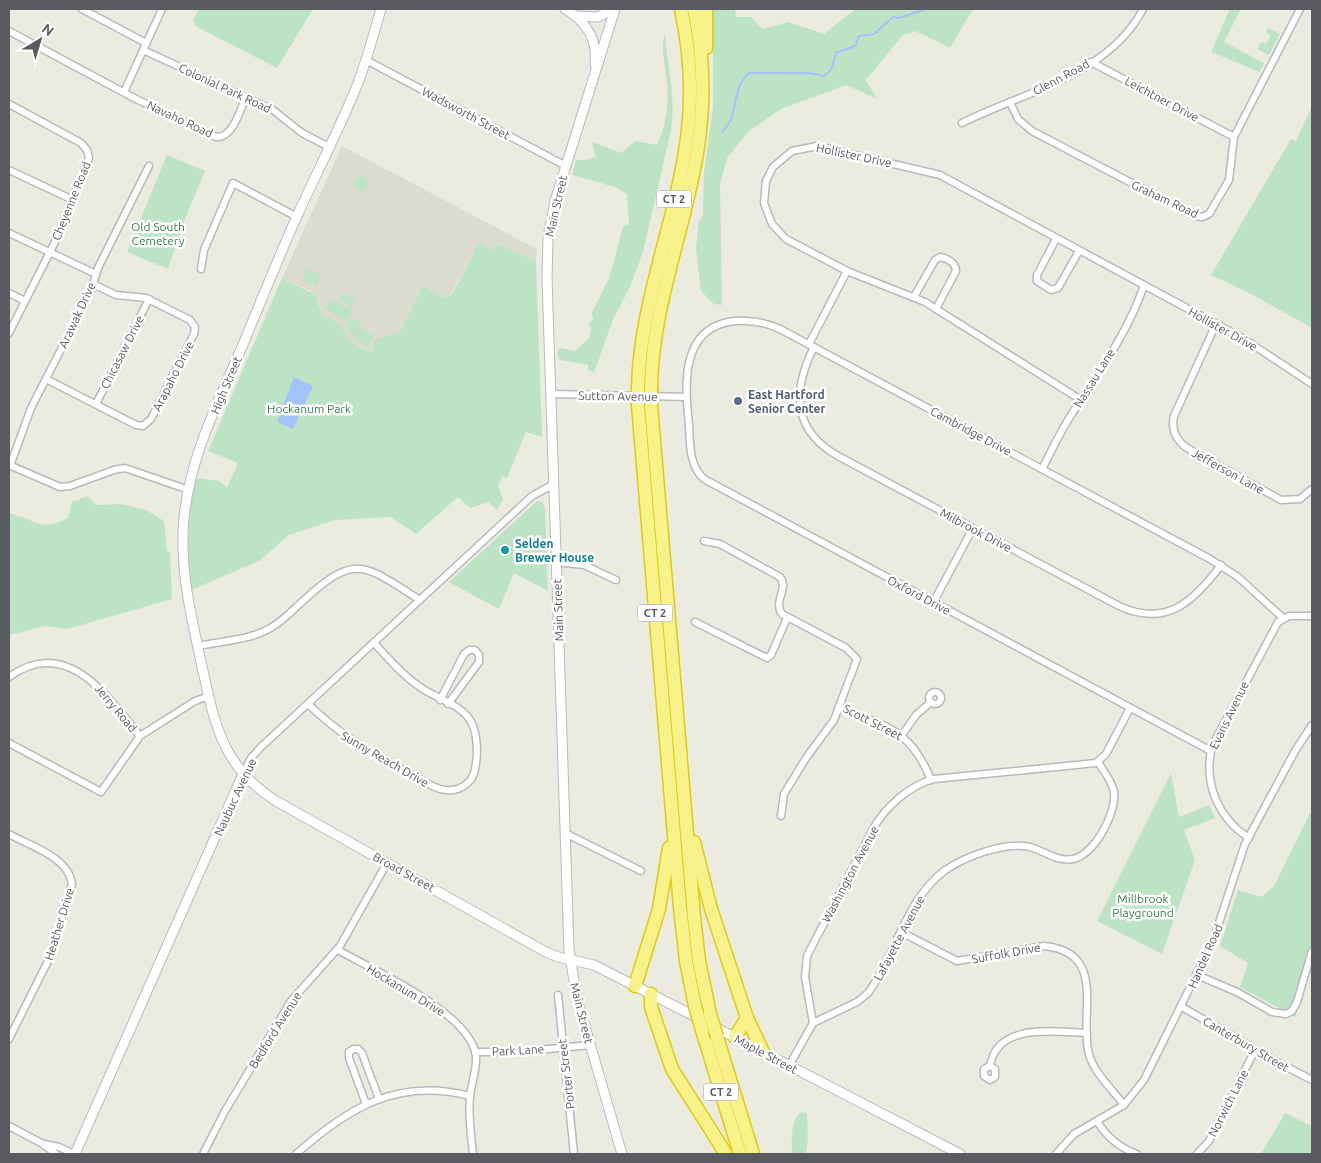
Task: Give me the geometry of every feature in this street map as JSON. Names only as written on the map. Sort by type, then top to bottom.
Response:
[{"type":"highway","name":"CT 2","points":[[681,9],[690,71],[688,130],[680,173],[646,316],[644,405],[672,821],[685,952],[695,1006],[740,1154]]},
{"type":"highway","name":"CT 2","points":[[644,388],[659,311],[697,153],[702,111],[702,67],[694,9]]},
{"type":"highway","points":[[702,67],[707,39],[706,9]]},
{"type":"highway","name":"CT 2","points":[[644,405],[683,791],[695,931],[710,1014],[753,1154]]},
{"type":"highway","points":[[683,791],[690,814],[705,889],[747,1018],[763,1052]]},
{"type":"highway","points":[[635,986],[663,892],[672,821]]},
{"type":"highway","points":[[651,994],[651,1009],[672,1069],[726,1154]]},
{"type":"highway","points":[[735,1037],[747,1018]]},
{"type":"main road","name":"High Street","points":[[243,774],[221,739],[209,696],[187,596],[184,564],[184,524],[188,490],[208,427],[297,217],[354,93],[381,9]]},
{"type":"main road","points":[[565,9],[576,16],[588,28],[594,41],[596,56],[593,77]]},
{"type":"main road","points":[[576,16],[598,17],[614,9]]},
{"type":"main road","name":"Main Street","points":[[614,9],[552,213],[548,242],[550,394],[570,960],[577,999],[622,1154]]},
{"type":"main road","name":"Broad Street","points":[[243,774],[276,801],[544,951],[570,960]]},
{"type":"main road","name":"Naubuc Avenue","points":[[75,1154],[243,774]]},
{"type":"main road","name":"Maple Street","points":[[570,960],[589,963],[960,1154]]},
{"type":"street","points":[[82,9],[146,43]]},
{"type":"street","points":[[9,31],[124,92],[162,9]]},
{"type":"street","name":"Glenn Road","points":[[962,124],[1054,84],[1091,62],[1119,43],[1134,26],[1143,9]]},
{"type":"street","name":"Graham Road","points":[[1010,102],[1018,119],[1032,131],[1195,216],[1202,217],[1209,214],[1229,180],[1234,137],[1300,9]]},
{"type":"street","name":"Colonial Park Road","points":[[143,50],[273,110],[302,133],[329,147]]},
{"type":"street","name":"Wadsworth Street","points":[[366,60],[566,166]]},
{"type":"street","name":"Leichtner Drive","points":[[1091,62],[1234,137]]},
{"type":"street","name":"Navaho Road","points":[[124,92],[219,137],[225,136],[230,131],[246,97]]},
{"type":"street","name":"Cheyenne Road","points":[[9,104],[85,147],[89,162],[50,252],[9,333]]},
{"type":"street","name":"Hollister Drive","points":[[1082,400],[936,309],[914,297],[847,271],[786,238],[776,229],[768,217],[764,198],[768,177],[775,164],[792,151],[809,146],[825,146],[940,175],[1216,324],[1248,342],[1312,384]]},
{"type":"street","name":"Arawak Drive","points":[[10,466],[28,416],[149,166]]},
{"type":"street","points":[[9,170],[73,200]]},
{"type":"street","points":[[201,269],[204,250],[233,183],[297,217]]},
{"type":"street","points":[[9,233],[96,274]]},
{"type":"street","points":[[1056,239],[1037,275],[1037,280],[1041,285],[1052,290],[1059,287],[1079,251]]},
{"type":"street","points":[[914,297],[935,260],[940,257],[945,258],[954,264],[956,270],[936,309]]},
{"type":"street","name":"Milbrook Drive","points":[[847,271],[811,345],[799,401],[804,422],[813,437],[834,454],[1119,606],[1140,613],[1162,613],[1183,605],[1201,591],[1221,565]]},
{"type":"street","name":"Arapaho Drive","points":[[46,379],[140,426],[146,425],[195,329],[189,319],[149,299],[138,296],[116,295],[93,284]]},
{"type":"street","name":"Nassau Lane","points":[[1042,469],[1082,400],[1102,370],[1136,305],[1144,285]]},
{"type":"street","points":[[9,293],[25,301]]},
{"type":"street","name":"Chicasaw Drive","points":[[96,404],[149,299]]},
{"type":"street","name":"Cambridge Drive","points":[[686,397],[691,352],[701,335],[713,327],[739,321],[763,323],[811,345],[1221,565],[1244,582],[1283,618]]},
{"type":"street","name":"Jefferson Lane","points":[[1216,324],[1174,416],[1174,430],[1177,439],[1187,448],[1281,500],[1300,500],[1312,490]]},
{"type":"street","name":"Sutton Avenue","points":[[550,394],[686,397]]},
{"type":"street","name":"Oxford Drive","points":[[686,397],[693,463],[698,474],[704,479],[1210,751]]},
{"type":"street","points":[[10,466],[60,487],[70,486],[122,468],[137,471],[188,490]]},
{"type":"street","name":"Naubuc Avenue","points":[[243,774],[256,752],[536,492],[554,484]]},
{"type":"street","points":[[933,603],[973,528]]},
{"type":"street","points":[[695,622],[767,658],[771,656],[787,618],[782,614],[778,606],[784,585],[781,578],[720,544],[704,541]]},
{"type":"street","points":[[556,562],[584,565],[616,580]]},
{"type":"street","points":[[198,646],[268,630],[280,622],[328,578],[346,569],[358,568],[373,571],[420,600]]},
{"type":"street","points":[[1283,618],[1312,616]]},
{"type":"street","name":"Scott Street","points":[[787,618],[846,648],[855,655],[856,665],[839,707],[902,735],[911,746],[931,780]]},
{"type":"street","name":"Evans Avenue","points":[[1249,838],[1233,826],[1218,805],[1212,786],[1210,751],[1277,624],[1283,618]]},
{"type":"street","name":"Sunny Reach Drive","points":[[308,704],[330,725],[353,742],[436,788],[449,791],[460,788],[468,783],[474,775],[476,763],[476,739],[473,724],[464,714],[408,678],[374,643]]},
{"type":"street","points":[[440,700],[464,654],[469,650],[476,651],[480,656],[479,662],[448,704]]},
{"type":"street","name":"Jerry Road","points":[[9,677],[22,669],[40,665],[58,665],[75,670],[99,686],[140,736]]},
{"type":"street","points":[[9,743],[101,792],[140,736],[195,701],[209,696]]},
{"type":"street","points":[[902,735],[916,715],[930,702]]},
{"type":"street","points":[[781,816],[781,804],[785,792],[832,723],[839,707]]},
{"type":"street","points":[[1098,762],[1106,754],[1130,708]]},
{"type":"street","name":"Handel Road","points":[[1056,1154],[1074,1134],[1124,1105],[1144,1080],[1182,1007],[1218,929],[1234,873],[1249,838],[1298,745],[1312,725]]},
{"type":"street","name":"Washington Avenue","points":[[813,1023],[805,978],[808,952],[882,815],[893,803],[931,780],[1098,762]]},
{"type":"street","name":"Lafayette Avenue","points":[[813,1023],[865,996],[871,989],[928,886],[957,864],[1008,845],[1030,847],[1062,859],[1077,858],[1089,851],[1096,842],[1114,802],[1112,785],[1098,762]]},
{"type":"street","points":[[565,833],[641,871]]},
{"type":"street","name":"Heather Drive","points":[[9,834],[61,863],[70,874],[72,886],[48,962],[9,1039]]},
{"type":"street","name":"Bedford Avenue","points":[[203,1154],[225,1112],[291,1001],[338,950],[387,863]]},
{"type":"street","name":"Suffolk Drive","points":[[901,932],[958,961],[1038,947],[1052,947],[1064,952],[1079,965],[1087,981],[1088,1050],[1092,1063],[1124,1105]]},
{"type":"street","name":"Hockanum Drive","points":[[338,950],[446,1013],[466,1033],[475,1052]]},
{"type":"street","points":[[1197,975],[1237,992],[1272,1012],[1286,1014],[1292,1011],[1296,1002],[1312,951]]},
{"type":"street","name":"Porter Street","points":[[558,995],[574,1154]]},
{"type":"street","name":"Canterbury Street","points":[[1182,1007],[1255,1050],[1312,1080]]},
{"type":"street","points":[[789,1066],[813,1023]]},
{"type":"street","points":[[990,1066],[992,1056],[1000,1046],[1018,1035],[1036,1032],[1087,1033]]},
{"type":"street","name":"Park Lane","points":[[475,1052],[518,1052],[590,1045]]},
{"type":"street","points":[[366,1104],[349,1058],[349,1052],[353,1049],[358,1049],[362,1053],[378,1099]]},
{"type":"street","name":"Norwich Lane","points":[[1197,1154],[1209,1141],[1255,1050]]},
{"type":"street","points":[[473,1154],[470,1096],[476,1064],[475,1052]]},
{"type":"street","points":[[296,1154],[332,1123],[378,1099],[405,1093],[428,1091],[470,1096]]},
{"type":"street","points":[[1097,1121],[1108,1135],[1123,1148],[1137,1154]]},
{"type":"street","points":[[9,1126],[43,1144],[56,1154]]},
{"type":"street","points":[[43,1144],[59,1147],[75,1154]]},
{"type":"shaded area","points":[[342,146],[537,249],[536,261],[497,244],[492,250],[479,243],[450,295],[445,298],[422,286],[399,332],[378,341],[371,352],[356,346],[348,339],[340,324],[322,315],[318,298],[311,291],[282,278]]},
{"type":"green space","points":[[199,9],[313,9],[277,68],[197,27],[193,21]]},
{"type":"green space","points":[[713,9],[735,9],[736,17],[751,17],[762,29],[788,22],[824,34],[855,9],[973,9],[950,48],[915,31],[902,36],[866,80],[877,99],[846,85],[781,109],[748,132],[727,158],[720,184],[722,305],[714,304],[701,291],[696,248],[699,221],[703,215],[704,173],[713,106]]},
{"type":"green space","points":[[1230,9],[1241,9],[1224,42],[1264,63],[1260,72],[1211,52]]},
{"type":"green space","points":[[1268,28],[1280,34],[1269,55],[1257,49],[1261,42],[1266,44],[1271,36],[1266,32]]},
{"type":"green space","points":[[665,33],[672,92],[671,130],[643,252],[629,289],[613,319],[594,373],[588,370],[588,365],[560,360],[557,353],[560,348],[575,351],[589,338],[591,328],[588,325],[594,318],[591,315],[610,276],[623,227],[629,224],[627,194],[615,187],[572,175],[576,160],[596,157],[592,142],[622,153],[635,141],[657,145],[665,123],[668,99],[663,52]]},
{"type":"green space","points":[[1312,106],[1312,328],[1253,295],[1211,275],[1291,139],[1296,141]]},
{"type":"green space","name":"Old South Cemetery","points":[[167,155],[205,171],[186,216],[168,269],[127,252]]},
{"type":"green space","points":[[358,176],[364,176],[368,183],[364,190],[358,190],[354,186],[354,180]]},
{"type":"green space","name":"Hockanum Park","points":[[479,243],[492,250],[497,244],[536,261],[542,437],[526,432],[507,478],[502,476],[498,485],[503,499],[497,510],[488,502],[470,508],[458,497],[416,534],[391,517],[335,520],[289,535],[259,561],[191,590],[188,534],[193,492],[197,478],[220,481],[227,488],[238,463],[208,451],[282,278],[316,295],[322,315],[340,324],[348,339],[356,346],[371,352],[375,340],[399,332],[422,286],[445,298],[452,294]]},
{"type":"green space","points":[[307,268],[322,274],[317,286],[302,280]]},
{"type":"green space","points":[[342,293],[356,299],[352,307],[339,301]]},
{"type":"green space","points":[[330,300],[352,309],[347,320],[325,310]]},
{"type":"green space","points":[[357,318],[362,331],[373,335],[369,347],[357,340],[348,327],[346,322]]},
{"type":"green space","points":[[88,496],[96,505],[121,504],[146,510],[164,521],[167,551],[170,552],[172,599],[67,629],[45,626],[9,635],[9,513],[44,525],[51,524],[68,518],[72,502]]},
{"type":"green space","points":[[537,501],[542,502],[545,507],[548,591],[514,573],[499,609],[449,582]]},
{"type":"green space","name":"Millbrook Playground","points":[[1171,773],[1179,817],[1209,805],[1215,818],[1184,830],[1195,860],[1162,954],[1097,921]]},
{"type":"green space","points":[[1310,813],[1312,814],[1312,966],[1295,1017],[1240,987],[1248,963],[1220,946],[1238,890],[1262,897],[1274,886]]},
{"type":"green space","points":[[801,1112],[807,1113],[808,1138],[806,1154],[792,1154],[793,1126]]},
{"type":"green space","points":[[1285,1113],[1312,1126],[1312,1154],[1261,1154]]},
{"type":"water","points":[[294,377],[313,386],[293,429],[277,422]]},
{"type":"waterway","points":[[722,132],[731,118],[739,87],[749,73],[809,73],[824,76],[831,70],[836,53],[855,46],[859,36],[874,34],[893,17],[899,18],[926,9]]},
{"type":"place","name":"East Hartford Senior Center","points":[[738,401]]},
{"type":"place","name":"Selden Brewer House","points":[[505,550]]}]
